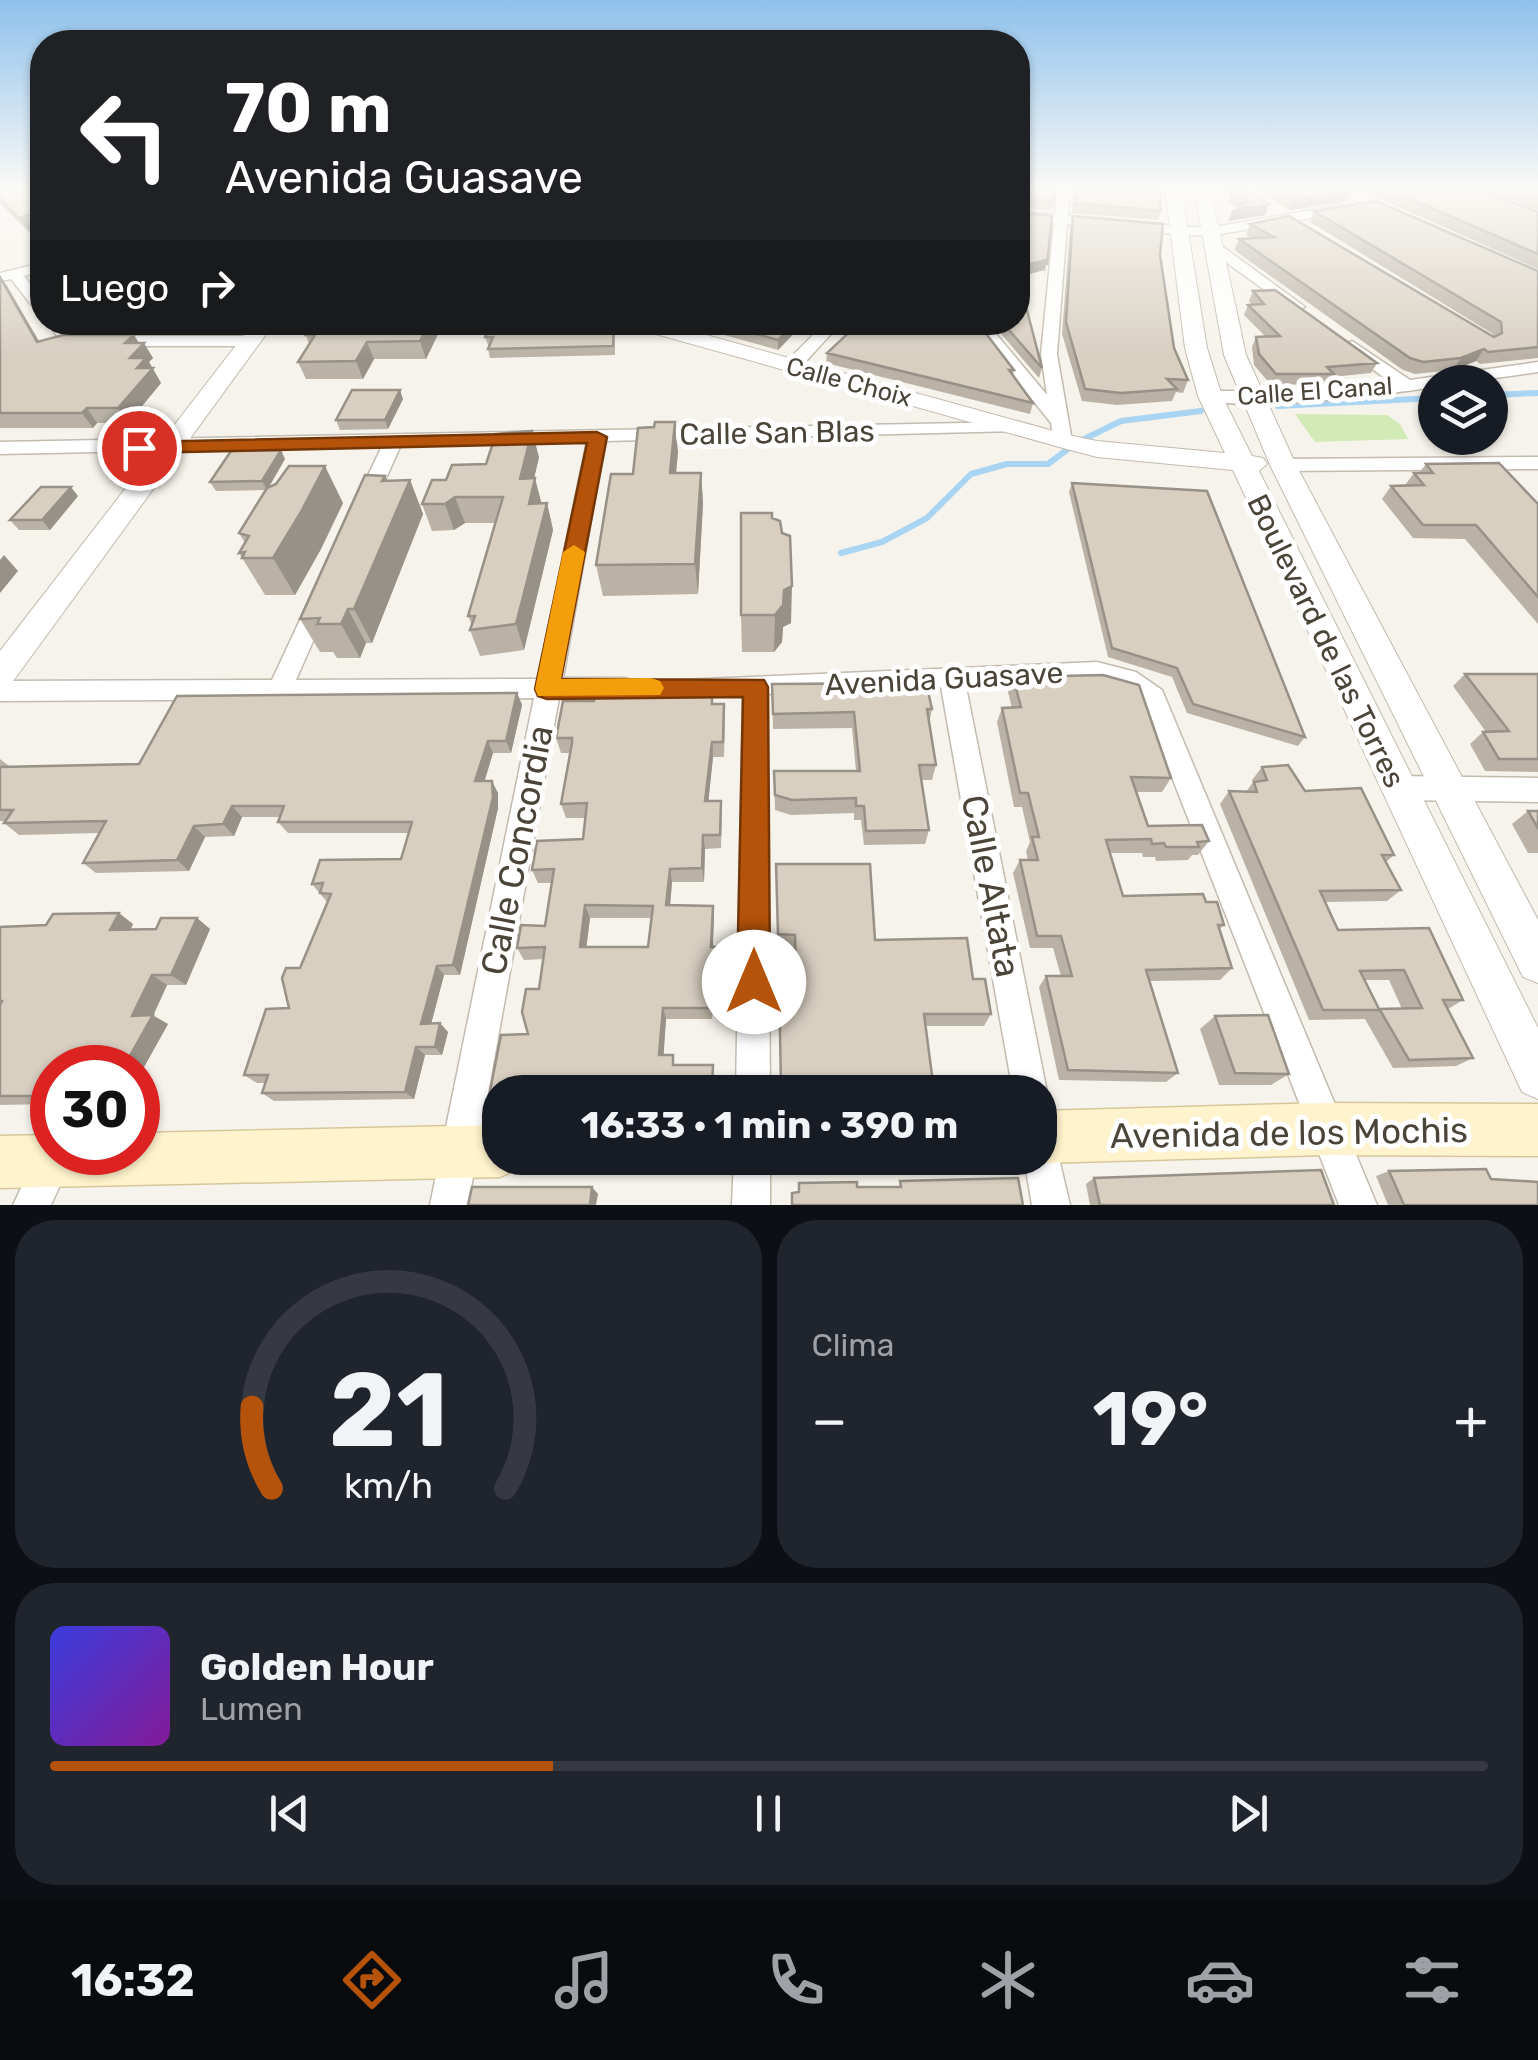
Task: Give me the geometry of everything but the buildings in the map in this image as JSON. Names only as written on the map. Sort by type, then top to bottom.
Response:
[{"type":"main road","name":"Avenida de los Mochis","points":[[1057,1137],[1328,1129],[1538,1130]]},
{"type":"main road","points":[[0,1162],[42,1183],[480,1152]]},
{"type":"street","points":[[1060,244],[1049,354],[1061,431]]},
{"type":"street","name":"Boulevard de las Torres","points":[[1179,244],[1196,348],[1210,396],[1538,1076]]},
{"type":"street","name":"Boulevard de las Torres","points":[[1211,244],[1235,355],[1283,464],[1538,962]]},
{"type":"street","points":[[1218,244],[1315,320]]},
{"type":"street","points":[[7,276],[30,297]]},
{"type":"street","points":[[1330,331],[1406,385]]},
{"type":"street","points":[[64,335],[85,342],[206,335]]},
{"type":"street","points":[[0,675],[256,335]]},
{"type":"street","name":"Calle Choix","points":[[685,335],[1013,427],[1061,431]]},
{"type":"street","points":[[791,367],[822,335]]},
{"type":"street","points":[[986,335],[1061,431],[1097,449],[1240,463],[1538,462]]},
{"type":"street","name":"Calle El Canal","points":[[1210,396],[1256,399],[1406,385],[1538,366]]},
{"type":"street","name":"Calle San Blas","points":[[0,448],[174,448],[1013,427]]},
{"type":"street","name":"Calle Concordia","points":[[449,1205],[480,1152],[547,689],[597,437]]},
{"type":"street","points":[[353,530],[393,443]]},
{"type":"street","points":[[1496,463],[1517,484]]},
{"type":"street","points":[[280,688],[328,583]]},
{"type":"street","name":"Avenida Guasave","points":[[0,691],[756,687],[1112,672],[1135,682],[1152,697],[1358,1205]]},
{"type":"street","name":"Calle Altata","points":[[952,680],[1027,1075]]},
{"type":"street","points":[[753,1075],[756,687]]},
{"type":"street","points":[[1397,788],[1538,790]]},
{"type":"street","points":[[751,1205],[752,1175]]},
{"type":"street","points":[[1045,1175],[1051,1205]]},
{"type":"green space","points":[[1295,414],[1387,415],[1400,424],[1408,439],[1315,442]]},
{"type":"waterway","points":[[1508,394],[1538,393]]},
{"type":"waterway","points":[[1278,406],[1418,399]]},
{"type":"waterway","points":[[1078,442],[1121,421],[1201,411]]},
{"type":"waterway","points":[[841,553],[882,542],[927,518],[971,474],[1007,464],[1048,464],[1072,446]]},
{"type":"slow traffic","points":[[574,552],[547,689],[651,688]]},
{"type":"route","points":[[139,448],[597,437],[547,689],[756,687],[754,982]]}]
